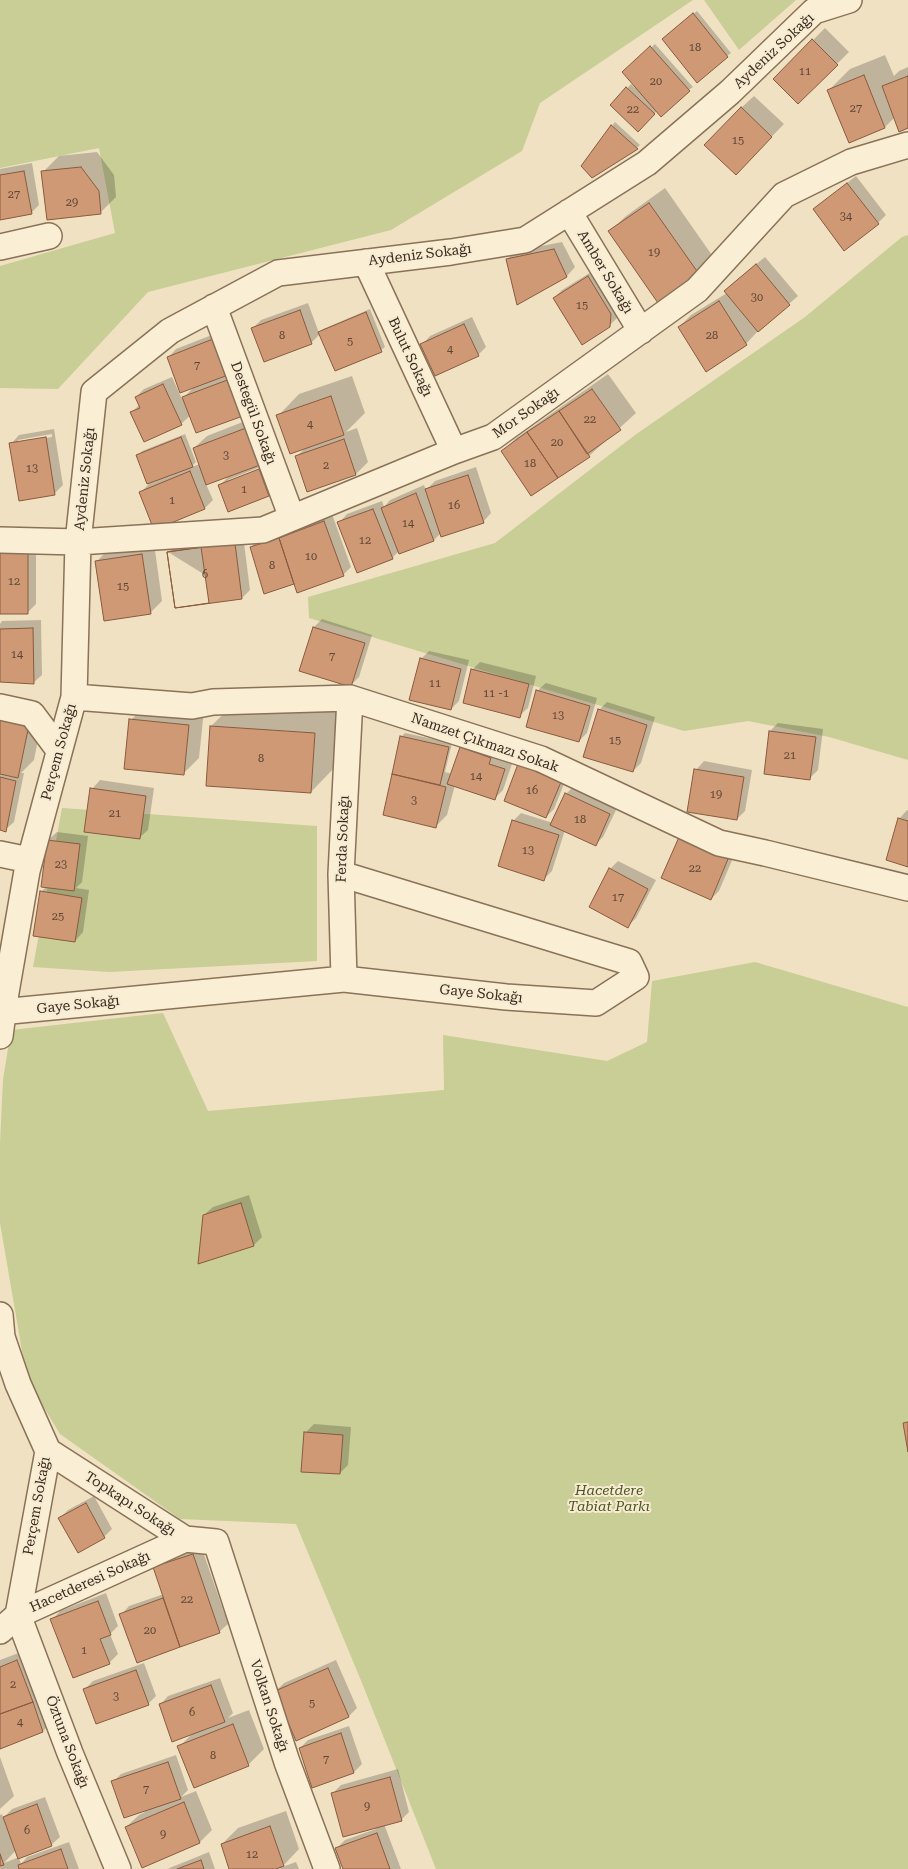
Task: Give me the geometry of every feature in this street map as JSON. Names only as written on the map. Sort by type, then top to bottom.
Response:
[{"type":"street","name":"Aydeniz Sokağı","points":[[78,542],[94,392],[170,331],[278,273],[451,252],[525,240],[647,163],[730,92],[814,11],[849,0]]},
{"type":"street","name":"Mor Sokağı","points":[[78,542],[263,530],[454,451],[493,437],[697,290],[784,195],[851,162],[908,145]]},
{"type":"street","name":"Amber Sokağı","points":[[569,212],[641,331]]},
{"type":"street","points":[[0,246],[50,236]]},
{"type":"street","name":"Bulut Sokağı","points":[[366,262],[454,451]]},
{"type":"street","name":"Destegül Sokağı","points":[[214,307],[292,518]]},
{"type":"street","points":[[0,540],[78,542]]},
{"type":"street","name":"Perçem Sokağı","points":[[1,1020],[29,860],[74,696],[78,542]]},
{"type":"street","name":"Namzet Çıkmazı Sokak","points":[[74,696],[192,706],[213,702],[350,698],[541,759],[719,843],[908,888]]},
{"type":"street","name":"Ferda Sokağı","points":[[344,979],[341,874],[350,698]]},
{"type":"street","points":[[0,707],[32,714],[59,750]]},
{"type":"street","points":[[0,854],[29,860]]},
{"type":"street","name":"Gaye Sokağı","points":[[1,1020],[344,979],[506,997],[596,1003],[636,977],[629,962],[341,874]]},
{"type":"street","name":"Perçem Sokağı","points":[[0,1315],[9,1383],[48,1451],[9,1623]]},
{"type":"street","name":"Topkapı Sokağı","points":[[48,1451],[185,1539],[216,1542]]},
{"type":"street","name":"Hacetderesi Sokağı","points":[[9,1623],[185,1539]]},
{"type":"street","name":"Volkan Sokağı","points":[[216,1542],[287,1762],[327,1869]]},
{"type":"street","name":"Öztuna Sokağı","points":[[9,1623],[70,1753],[118,1869]]},
{"type":"green space","points":[[0,0],[693,0],[540,103],[522,151],[391,230],[148,292],[58,389],[0,388],[0,266],[115,233],[99,148],[0,168]]},
{"type":"green space","points":[[704,0],[796,0],[739,50]]},
{"type":"green space","points":[[908,235],[908,760],[829,737],[748,721],[684,731],[309,618],[308,597],[495,543],[635,435],[805,317],[902,237]]},
{"type":"green space","points":[[62,808],[317,826],[317,961],[109,972],[33,967]]},
{"type":"green space","name":"Hacetdere Tabiat Parkı","points":[[755,962],[908,1007],[908,1869],[436,1869],[296,1524],[180,1519],[60,1434],[27,1380],[0,1223],[0,1143],[3,1080],[11,1030],[163,1013],[208,1111],[444,1090],[443,1035],[607,1061],[647,1042],[652,981]]},
{"type":"building","points":[[693,13],[728,57],[697,83],[662,39]]},
{"type":"building","points":[[812,39],[838,65],[798,104],[773,79]]},
{"type":"building","points":[[650,46],[690,91],[661,117],[622,72]]},
{"type":"building","points":[[864,75],[885,128],[849,143],[827,90]]},
{"type":"building","points":[[908,76],[908,128],[899,132],[882,86]]},
{"type":"building","points":[[626,87],[655,114],[638,132],[610,105]]},
{"type":"building","points":[[741,107],[772,137],[736,175],[704,145]]},
{"type":"building","points":[[611,125],[638,149],[592,178],[581,166]]},
{"type":"building","points":[[81,167],[99,191],[101,214],[47,220],[41,171]]},
{"type":"building","points":[[24,171],[32,214],[0,220],[0,175]]},
{"type":"building","points":[[847,183],[879,224],[844,251],[813,209]]},
{"type":"building","points":[[649,203],[699,274],[658,303],[608,231]]},
{"type":"building","points":[[554,249],[567,277],[517,305],[506,259]]},
{"type":"building","points":[[756,264],[790,305],[758,332],[724,291]]},
{"type":"building","points":[[588,276],[611,314],[610,327],[582,345],[553,298]]},
{"type":"building","points":[[719,301],[747,345],[706,372],[678,327]]},
{"type":"building","points":[[300,310],[312,344],[264,362],[251,328]]},
{"type":"building","points":[[366,312],[382,352],[335,371],[318,332]]},
{"type":"building","points":[[464,324],[479,356],[435,376],[420,344]]},
{"type":"building","points":[[213,339],[228,375],[180,393],[167,357]]},
{"type":"building","points":[[230,379],[243,416],[196,433],[182,397]]},
{"type":"building","points":[[163,384],[182,425],[144,442],[130,412],[140,408],[135,397]]},
{"type":"building","points":[[592,389],[621,430],[587,454],[559,411]]},
{"type":"building","points":[[331,396],[344,435],[290,454],[276,415]]},
{"type":"building","points":[[559,411],[590,457],[558,478],[527,432]]},
{"type":"building","points":[[246,428],[260,465],[206,485],[193,448]]},
{"type":"building","points":[[527,432],[558,478],[531,496],[501,451]]},
{"type":"building","points":[[46,437],[55,495],[19,501],[9,443]]},
{"type":"building","points":[[181,437],[193,467],[147,484],[136,455]]},
{"type":"building","points":[[344,439],[356,475],[307,492],[295,456]]},
{"type":"building","points":[[259,469],[269,496],[228,512],[218,485]]},
{"type":"building","points":[[190,471],[205,509],[154,530],[139,492]]},
{"type":"building","points":[[468,475],[484,523],[441,537],[425,489]]},
{"type":"building","points":[[416,493],[434,541],[399,554],[381,508]]},
{"type":"building","points":[[373,509],[393,559],[357,573],[337,522]]},
{"type":"building","points":[[324,521],[344,576],[297,593],[279,538]]},
{"type":"building","points":[[279,538],[294,584],[264,594],[250,547]]},
{"type":"building","points":[[235,543],[242,599],[175,608],[167,552]]},
{"type":"building","points":[[201,547],[209,603],[175,608],[167,552]]},
{"type":"building","points":[[0,551],[28,551],[28,614],[0,614]]},
{"type":"building","points":[[142,554],[151,614],[104,621],[95,561]]},
{"type":"building","points":[[313,627],[365,643],[351,687],[299,671]]},
{"type":"building","points":[[33,628],[34,684],[0,682],[0,629]]},
{"type":"building","points":[[420,658],[461,669],[451,710],[409,700]]},
{"type":"building","points":[[471,669],[529,684],[520,718],[463,703]]},
{"type":"building","points":[[536,690],[590,706],[579,742],[526,727]]},
{"type":"building","points":[[598,709],[647,725],[633,772],[583,757]]},
{"type":"building","points":[[0,719],[29,725],[18,778],[0,774]]},
{"type":"building","points":[[129,719],[189,725],[184,775],[124,769]]},
{"type":"building","points":[[210,726],[315,733],[311,793],[206,786]]},
{"type":"building","points":[[769,731],[816,737],[810,780],[764,774]]},
{"type":"building","points":[[400,736],[449,747],[440,785],[392,774]]},
{"type":"building","points":[[460,747],[491,758],[489,764],[505,769],[495,800],[447,784]]},
{"type":"building","points":[[518,764],[561,782],[546,818],[504,801]]},
{"type":"building","points":[[694,769],[744,777],[737,820],[687,812]]},
{"type":"building","points":[[392,774],[446,787],[436,828],[383,815]]},
{"type":"building","points":[[0,777],[16,781],[6,832],[0,830]]},
{"type":"building","points":[[90,788],[146,796],[140,839],[84,832]]},
{"type":"building","points":[[565,793],[610,814],[596,846],[550,825]]},
{"type":"building","points":[[898,818],[908,821],[908,867],[886,860]]},
{"type":"building","points":[[512,820],[559,835],[544,881],[498,866]]},
{"type":"building","points":[[679,837],[728,859],[711,900],[661,878]]},
{"type":"building","points":[[47,840],[80,844],[74,891],[41,887]]},
{"type":"building","points":[[609,868],[648,889],[628,928],[589,907]]},
{"type":"building","points":[[40,891],[82,898],[75,942],[33,936]]},
{"type":"building","points":[[241,1203],[254,1246],[198,1264],[203,1215]]},
{"type":"building","points":[[908,1422],[908,1452],[903,1423]]},
{"type":"building","points":[[304,1432],[343,1435],[340,1474],[301,1472]]},
{"type":"building","points":[[86,1503],[105,1538],[78,1553],[58,1518]]},
{"type":"building","points":[[193,1554],[220,1633],[180,1647],[153,1567]]},
{"type":"building","points":[[163,1598],[180,1647],[137,1663],[119,1614]]},
{"type":"building","points":[[98,1601],[111,1635],[100,1639],[110,1664],[73,1678],[50,1619]]},
{"type":"building","points":[[17,1660],[33,1702],[0,1714],[0,1667]]},
{"type":"building","points":[[328,1668],[349,1717],[296,1741],[275,1691]]},
{"type":"building","points":[[136,1670],[149,1705],[96,1724],[83,1689]]},
{"type":"building","points":[[211,1685],[225,1722],[172,1742],[159,1704]]},
{"type":"building","points":[[33,1702],[43,1732],[0,1749],[0,1714]]},
{"type":"building","points":[[233,1724],[249,1766],[194,1788],[177,1746]]},
{"type":"building","points":[[341,1733],[354,1773],[312,1788],[299,1748]]},
{"type":"building","points":[[168,1762],[181,1799],[124,1818],[111,1781]]},
{"type":"building","points":[[390,1777],[402,1821],[343,1837],[331,1793]]},
{"type":"building","points":[[184,1802],[200,1843],[142,1868],[125,1827]]},
{"type":"building","points":[[37,1804],[52,1846],[18,1859],[3,1817]]},
{"type":"building","points":[[270,1826],[284,1866],[276,1869],[229,1869],[221,1844]]},
{"type":"building","points":[[377,1833],[390,1869],[343,1869],[335,1848]]},
{"type":"building","points":[[61,1849],[68,1869],[19,1869],[18,1865]]},
{"type":"building","points":[[0,1854],[4,1865],[0,1866]]},
{"type":"building","points":[[201,1860],[204,1869],[177,1869]]}]
